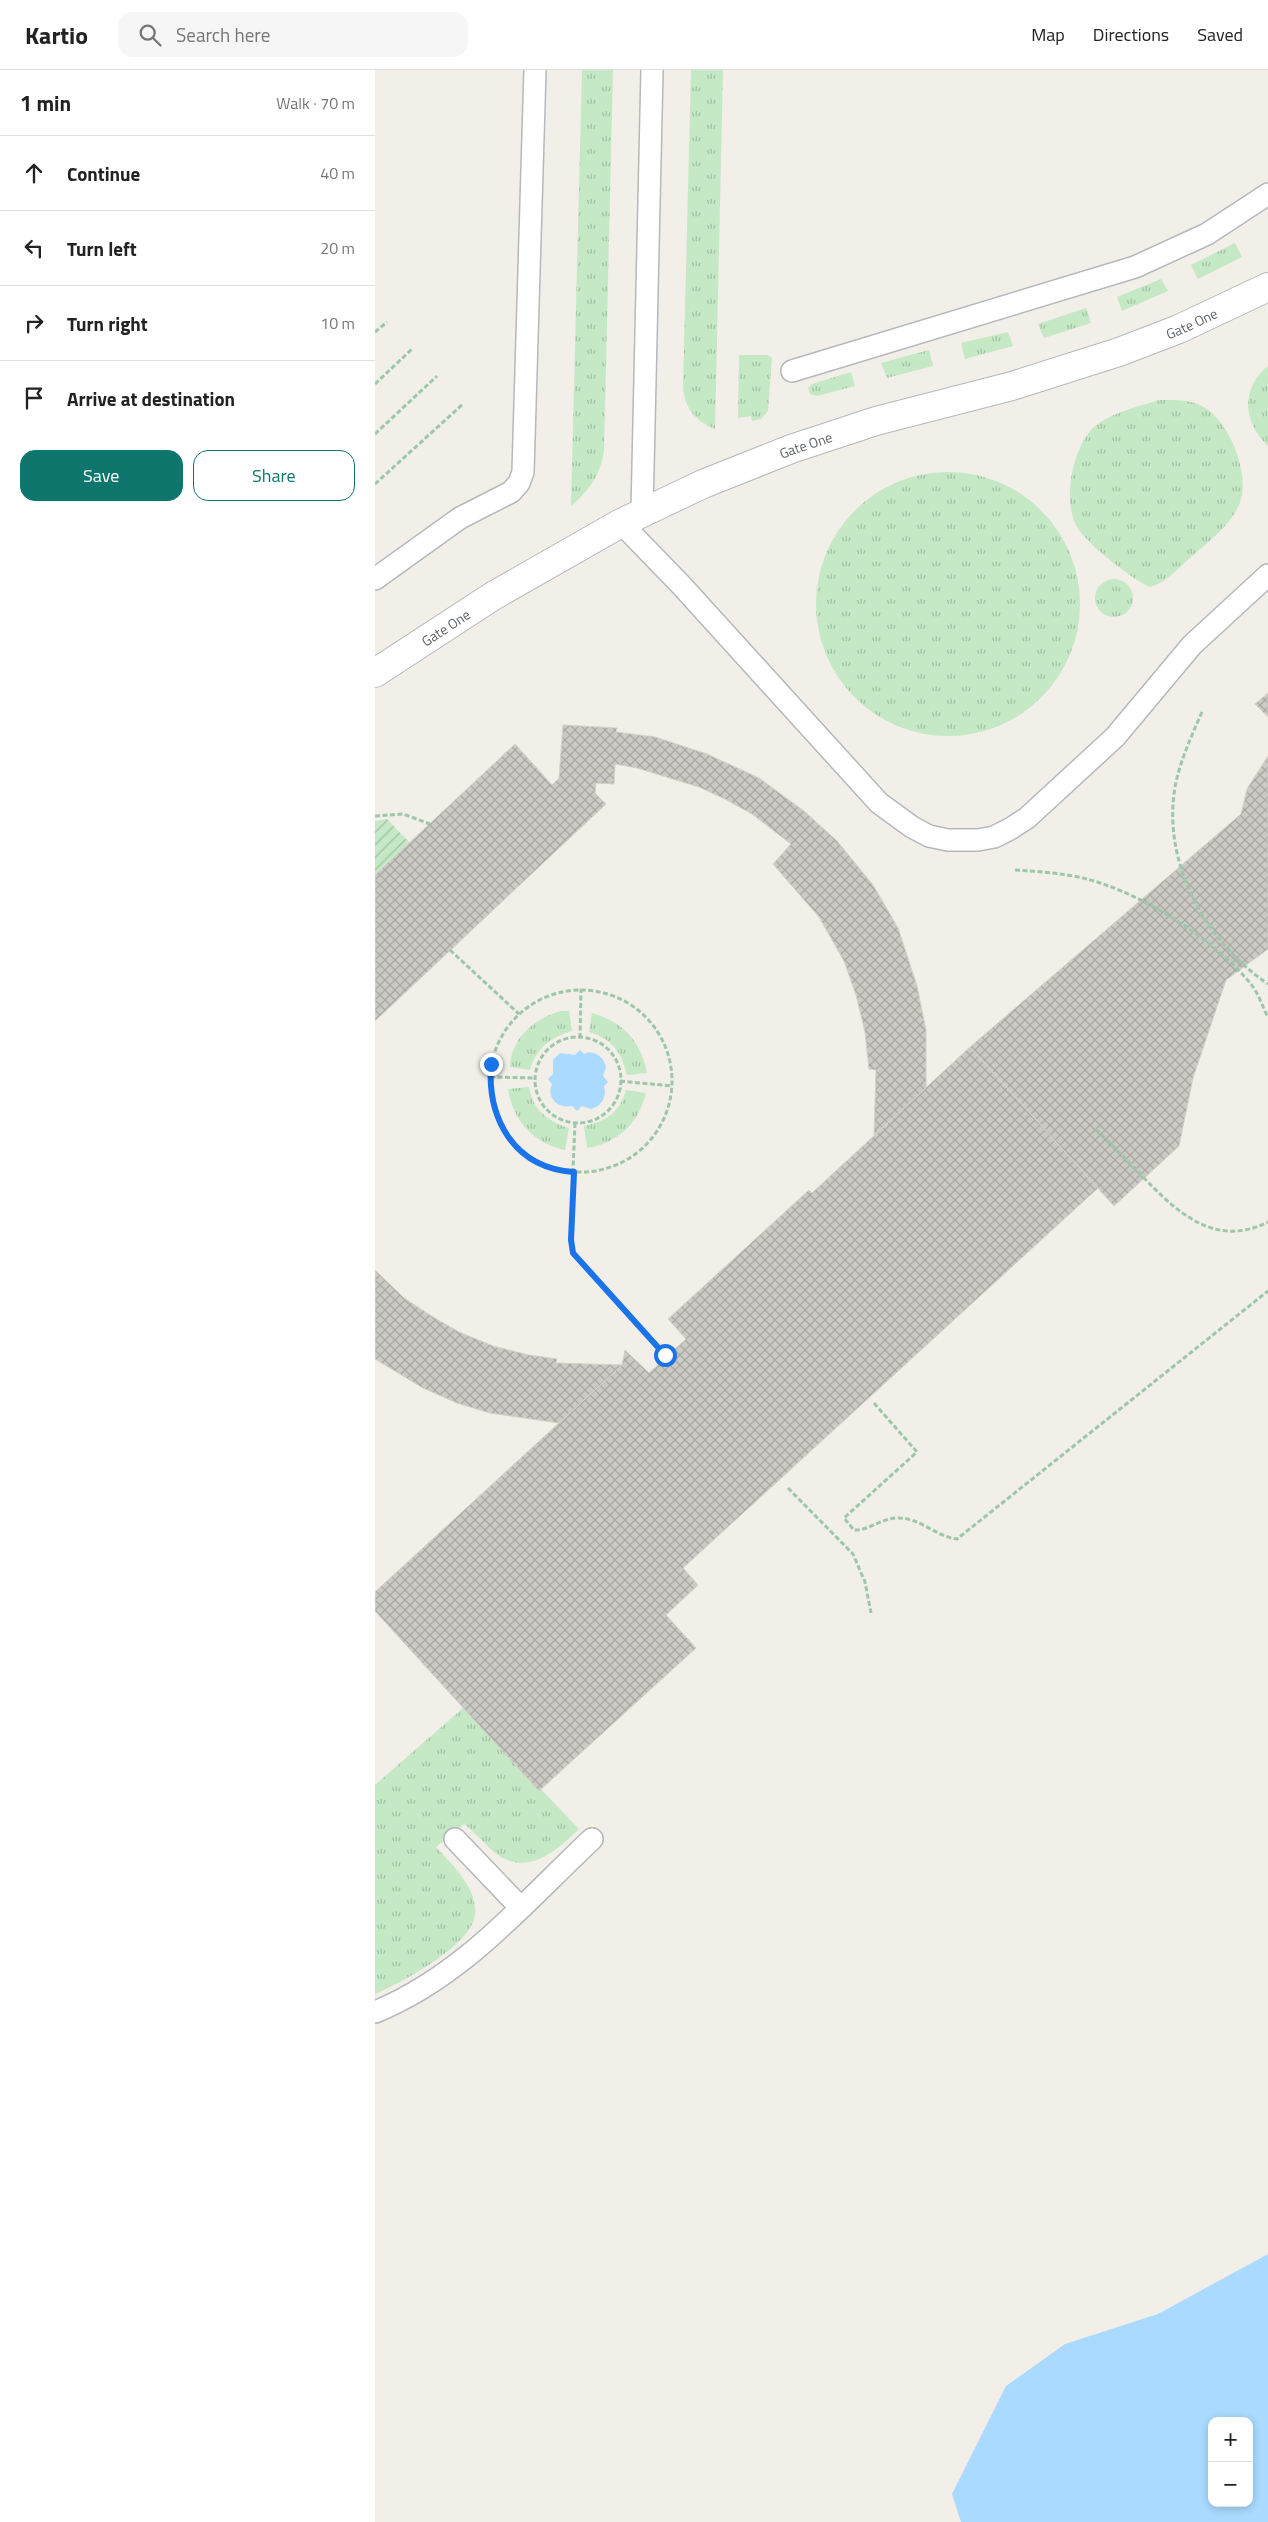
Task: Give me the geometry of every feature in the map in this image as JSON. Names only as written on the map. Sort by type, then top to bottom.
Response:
[{"type":"street","name":"Gate One","points":[[375,673],[484,602],[631,517],[710,481],[800,446],[876,421],[1045,377],[1119,352],[1179,329],[1268,287]]},
{"type":"lane","points":[[375,579],[460,518],[511,492],[519,483],[523,472],[535,70]]},
{"type":"lane","points":[[652,70],[631,517],[682,586],[879,803],[912,827],[929,836],[963,842],[994,837],[1027,818],[1115,737],[1192,645],[1268,575]]},
{"type":"lane","points":[[792,371],[1135,267],[1207,234],[1268,194]]},
{"type":"lane","points":[[455,1839],[520,1907]]},
{"type":"lane","points":[[375,2012],[400,2002],[459,1965],[592,1839]]},
{"type":"path","points":[[375,332],[387,322]]},
{"type":"path","points":[[375,384],[412,349]]},
{"type":"path","points":[[375,434],[437,376]]},
{"type":"path","points":[[375,484],[463,404]]},
{"type":"path","points":[[1202,712],[1186,747],[1175,788],[1173,822],[1176,852],[1190,894],[1213,933],[1257,976],[1268,984]]},
{"type":"path","points":[[375,816],[403,814],[430,824]]},
{"type":"path","points":[[1015,870],[1070,876],[1105,884],[1159,910],[1204,940],[1251,984],[1268,1017]]},
{"type":"path","points":[[450,950],[519,1014]]},
{"type":"path","points":[[580,1038],[581,989]]},
{"type":"path","points":[[581,989],[605,992],[624,1000],[641,1011],[655,1026],[665,1045],[671,1064],[673,1086],[669,1106],[661,1125],[649,1142],[631,1158],[609,1168],[586,1173],[562,1171],[540,1163],[520,1150],[505,1132],[494,1111],[490,1087],[491,1064],[499,1041],[519,1014],[545,997],[564,990],[581,989]]},
{"type":"path","points":[[580,1038],[601,1043],[612,1053],[618,1066],[620,1082],[618,1095],[611,1107],[601,1116],[589,1121],[575,1123],[562,1120],[550,1114],[536,1091],[535,1078],[538,1063],[546,1050],[558,1041],[580,1038]]},
{"type":"path","points":[[490,1077],[535,1078]]},
{"type":"path","points":[[620,1082],[673,1086]]},
{"type":"path","points":[[575,1123],[571,1240],[573,1253],[665,1355]]},
{"type":"path","points":[[1096,1129],[1174,1208],[1197,1223],[1225,1231],[1253,1229],[1268,1222]]},
{"type":"path","points":[[874,1403],[917,1452],[844,1518],[854,1530],[859,1530],[885,1519],[913,1520],[957,1539],[1268,1291]]},
{"type":"path","points":[[788,1488],[853,1554],[865,1582],[871,1613]]},
{"type":"green space","points":[[582,70],[613,70],[604,451],[600,467],[593,482],[571,506]]},
{"type":"green space","points":[[691,70],[723,70],[715,429],[702,422],[689,409],[683,389]]},
{"type":"green space","points":[[1235,243],[1242,257],[1198,279],[1191,265]]},
{"type":"green space","points":[[1161,279],[1168,291],[1122,311],[1117,297]]},
{"type":"green space","points":[[1086,308],[1091,323],[1044,338],[1038,324]]},
{"type":"green space","points":[[1008,332],[1013,346],[965,359],[961,343]]},
{"type":"green space","points":[[929,350],[933,366],[887,378],[881,363]]},
{"type":"green space","points":[[739,355],[768,355],[772,358],[768,411],[761,419],[752,421],[751,416],[738,418]]},
{"type":"green space","points":[[1268,366],[1268,446],[1254,427],[1248,406],[1249,395],[1253,385]]},
{"type":"green space","points":[[851,372],[855,386],[817,396],[810,394],[808,388],[812,384]]},
{"type":"green space","points":[[1159,400],[1179,400],[1195,403],[1211,412],[1220,422],[1229,435],[1240,464],[1242,493],[1235,513],[1217,534],[1167,579],[1150,587],[1123,570],[1102,553],[1079,530],[1071,507],[1070,493],[1074,464],[1085,438],[1092,429],[1115,415]]},
{"type":"green space","points":[[948,472],[974,475],[998,482],[1021,495],[1041,511],[1057,531],[1070,554],[1077,578],[1080,604],[1077,630],[1070,654],[1057,677],[1041,697],[1021,713],[998,726],[974,733],[948,736],[922,733],[898,726],[875,713],[855,697],[839,677],[826,654],[819,630],[816,604],[819,578],[826,554],[839,531],[855,511],[875,495],[898,482],[922,475]]},
{"type":"green space","points":[[1114,579],[1128,584],[1133,598],[1128,612],[1114,617],[1100,612],[1095,598],[1100,584]]},
{"type":"green space","points":[[387,819],[410,843],[375,875],[375,821]]},
{"type":"green space","points":[[561,1011],[569,1011],[572,1031],[545,1044],[536,1055],[530,1070],[510,1067],[515,1047],[526,1031],[542,1019]]},
{"type":"green space","points":[[592,1013],[613,1022],[629,1034],[640,1051],[647,1073],[627,1075],[622,1059],[610,1042],[589,1032]]},
{"type":"green space","points":[[529,1087],[534,1102],[542,1114],[554,1122],[569,1128],[565,1150],[543,1142],[526,1129],[520,1121],[508,1089]]},
{"type":"green space","points":[[626,1090],[646,1093],[638,1114],[632,1123],[617,1137],[608,1142],[587,1148],[584,1126],[599,1122],[611,1115],[620,1105]]},
{"type":"green space","points":[[463,1708],[579,1829],[542,1858],[521,1863],[509,1861],[498,1855],[464,1824],[436,1847],[456,1869],[468,1886],[475,1905],[475,1915],[471,1927],[448,1951],[433,1962],[375,1994],[375,1785]]},
{"type":"water","points":[[580,1050],[584,1054],[595,1053],[601,1057],[606,1067],[603,1076],[608,1082],[604,1086],[605,1094],[601,1103],[591,1109],[582,1106],[577,1111],[572,1106],[558,1104],[552,1098],[552,1084],[548,1079],[553,1074],[553,1060],[560,1053],[575,1055]]},
{"type":"water","points":[[1268,2254],[1268,2522],[961,2522],[952,2494],[1006,2386],[1065,2344],[1158,2314]]},
{"type":"building","points":[[1268,693],[1268,717],[1255,704]]},
{"type":"building","points":[[563,725],[617,728],[616,732],[655,737],[707,754],[759,778],[804,811],[837,841],[873,885],[898,928],[917,986],[926,1030],[926,1088],[874,1135],[876,1070],[869,1069],[865,1032],[856,995],[844,961],[819,917],[773,864],[791,844],[752,814],[725,799],[699,787],[637,768],[615,764],[614,784],[596,783],[595,793],[606,804],[375,1021],[375,875],[515,744],[552,785],[559,778]]},
{"type":"building","points":[[1268,756],[1268,949],[1226,980],[1193,1078],[1179,1146],[1114,1206],[970,1047],[1241,814],[1247,789]]},
{"type":"building","points":[[970,1047],[1098,1188],[683,1568],[698,1585],[666,1615],[696,1648],[539,1791],[375,1611],[375,1592],[622,1365],[625,1350],[649,1373],[686,1339],[668,1319],[809,1190],[812,1193]]},
{"type":"building","points":[[375,1270],[404,1298],[433,1317],[459,1332],[493,1346],[529,1355],[557,1359],[556,1363],[622,1365],[559,1423],[490,1413],[457,1403],[423,1388],[375,1359]]},
{"type":"route","points":[[491,1064],[490,1087],[494,1111],[505,1132],[520,1150],[540,1163],[562,1171],[574,1172],[571,1240],[573,1253],[665,1355]]}]
